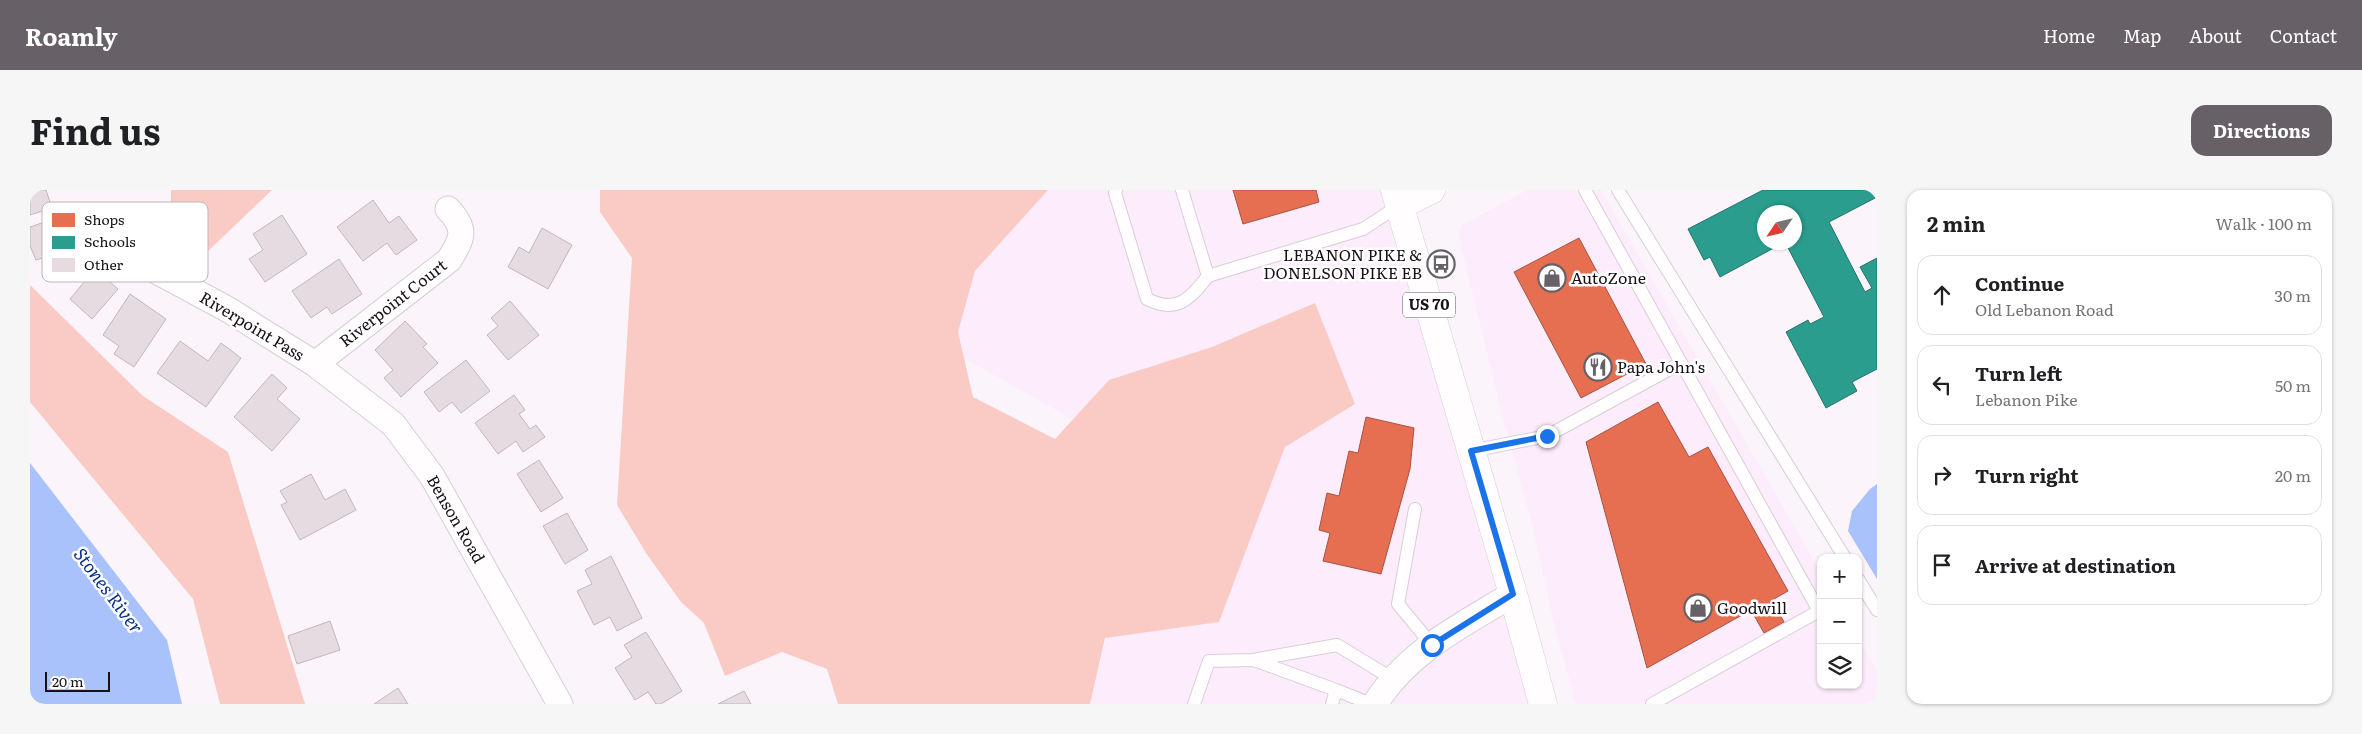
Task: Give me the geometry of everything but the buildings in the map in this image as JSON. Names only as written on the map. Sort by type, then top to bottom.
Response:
[{"type":"main road","points":[[1398,198],[1431,190]]},
{"type":"main road","name":"US 70","points":[[1398,198],[1543,704]]},
{"type":"street","name":"Riverpoint Court","points":[[314,364],[449,260],[457,248],[461,229],[459,221],[448,209]]},
{"type":"street","name":"Riverpoint Pass","points":[[176,282],[226,309],[314,364]]},
{"type":"street","name":"Benson Road","points":[[314,364],[394,424],[432,476],[560,704]]},
{"type":"street","points":[[1375,704],[1393,679],[1417,655],[1513,594]]},
{"type":"lane","points":[[1116,190],[1115,193],[1147,299],[1159,305],[1168,306],[1181,303],[1192,296],[1208,276],[1363,229],[1398,198]]},
{"type":"lane","points":[[1182,190],[1208,276]]},
{"type":"lane","points":[[1585,190],[1819,611],[1652,704]]},
{"type":"lane","points":[[1618,190],[1843,554]]},
{"type":"lane","points":[[1471,451],[1547,436],[1681,363]]},
{"type":"lane","points":[[1414,509],[1398,604],[1432,645]]},
{"type":"lane","points":[[1862,586],[1877,610]]},
{"type":"lane","points":[[1194,704],[1209,661],[1253,660],[1337,645],[1393,679]]},
{"type":"lane","points":[[1253,660],[1371,704]]},
{"type":"lane","points":[[1332,704],[1336,690]]},
{"type":"shaded area","points":[[171,190],[272,190],[208,251],[208,202],[171,202]]},
{"type":"shaded area","points":[[600,190],[1048,190],[975,271],[958,332],[973,397],[1055,439],[1109,380],[1212,347],[1315,303],[1355,404],[1285,447],[1219,622],[1105,638],[1090,704],[838,704],[827,669],[782,652],[725,676],[704,623],[681,602],[646,553],[617,505],[632,258],[600,212]]},
{"type":"shaded area","points":[[887,190],[1431,190],[1400,205],[1543,704],[1090,704],[1150,463],[935,342]]},
{"type":"shaded area","points":[[1527,190],[1601,190],[1817,566],[1817,689],[1862,689],[1862,645],[1877,671],[1877,704],[1576,704],[1555,629],[1532,524],[1504,423],[1458,234],[1462,225]]},
{"type":"shaded area","points":[[30,285],[143,396],[228,452],[305,704],[220,704],[193,599],[30,402]]},
{"type":"water","name":"Stones River","points":[[30,463],[167,640],[182,704],[30,704]]},
{"type":"water","points":[[1877,484],[1877,579],[1848,531],[1852,511],[1870,489]]},
{"type":"place","name":"LEBANON PIKE & DONELSON PIKE EB","points":[[1441,264]]},
{"type":"place","name":"AutoZone","points":[[1552,278]]},
{"type":"place","name":"Papa John's","points":[[1598,367]]},
{"type":"place","name":"Goodwill","points":[[1698,608]]},
{"type":"route","points":[[1432,645],[1513,594],[1471,451],[1547,436]]}]
